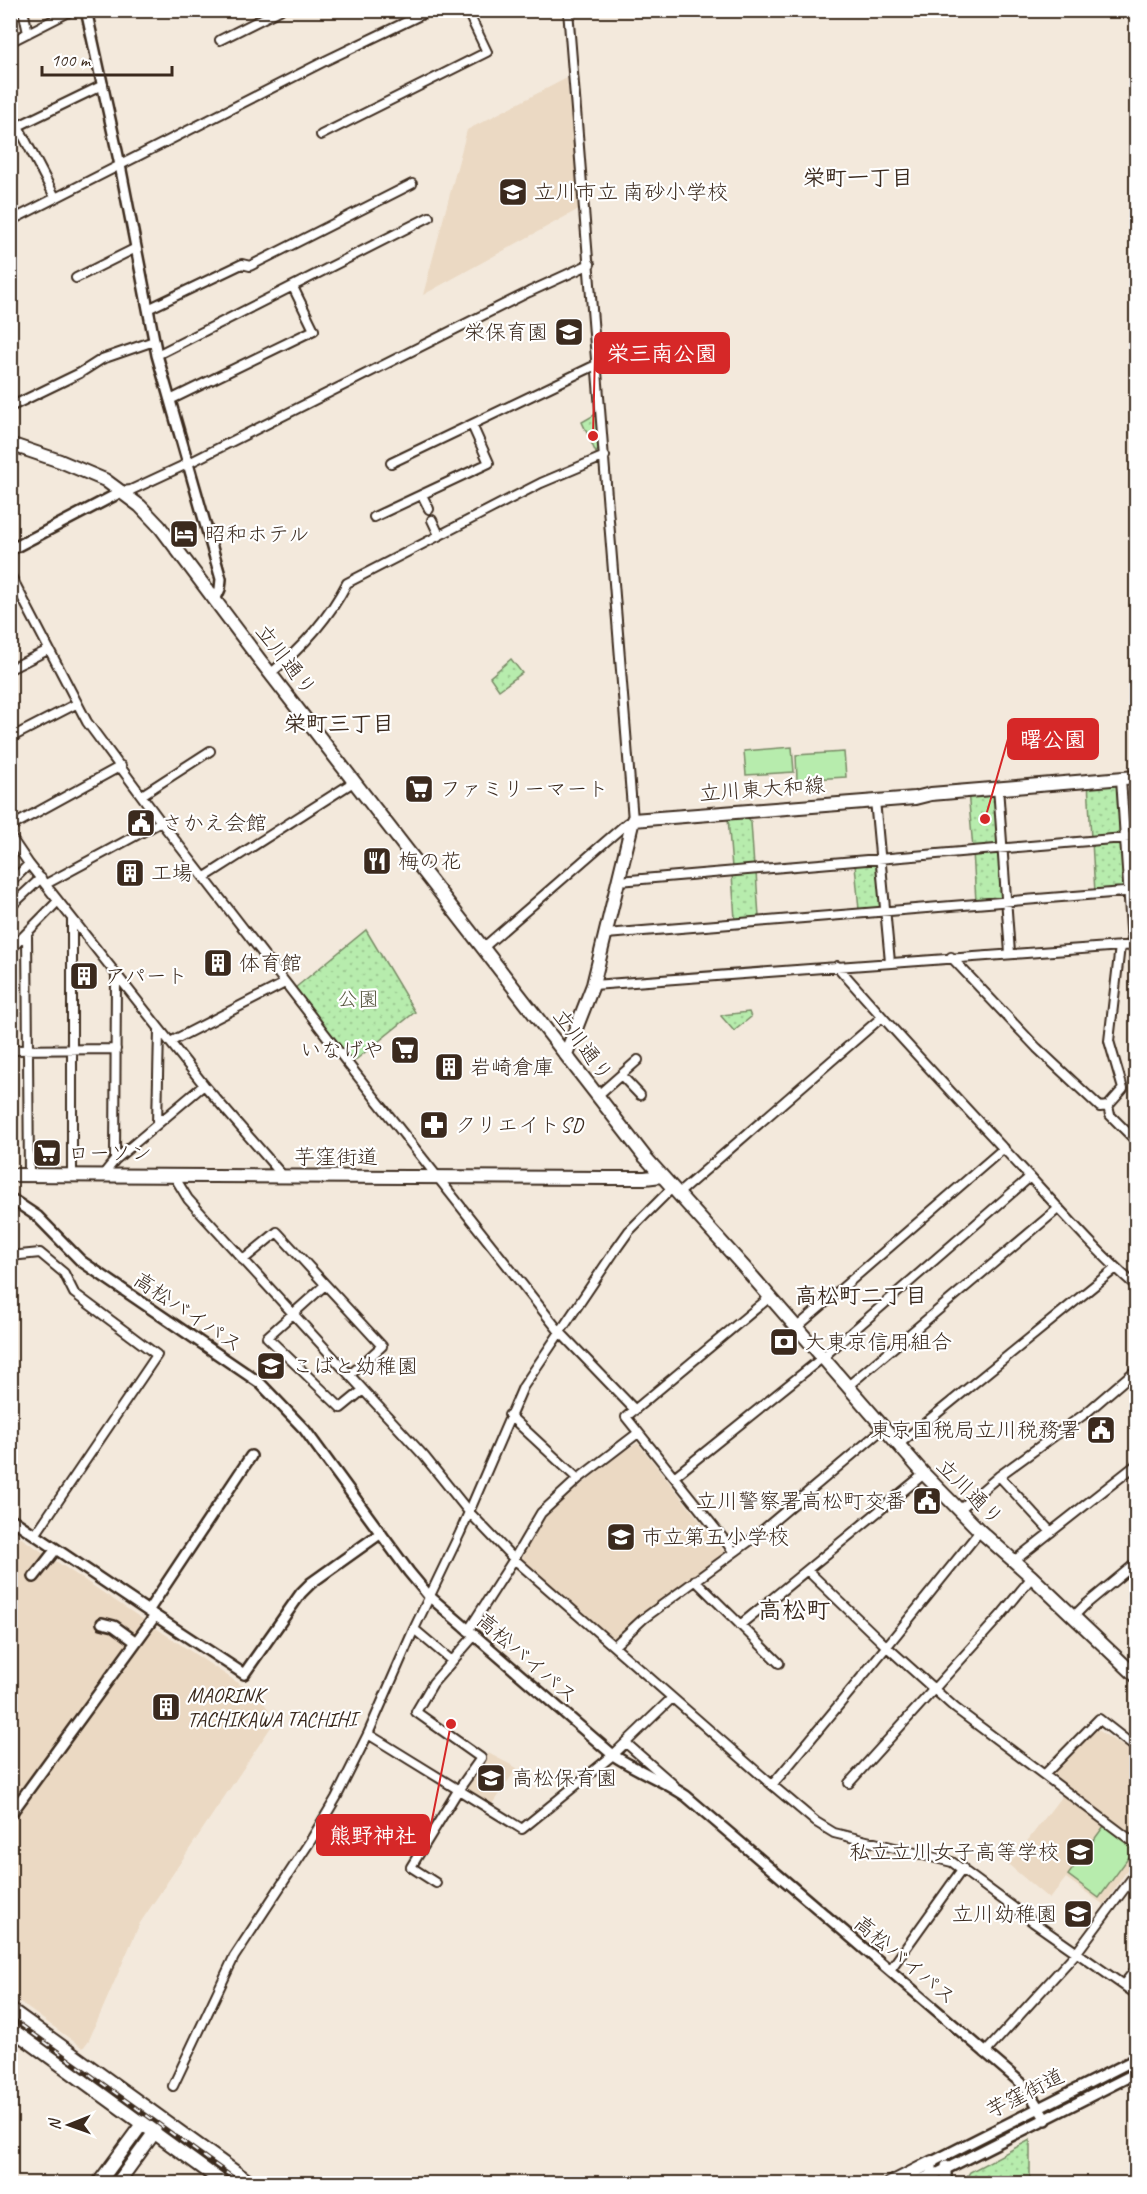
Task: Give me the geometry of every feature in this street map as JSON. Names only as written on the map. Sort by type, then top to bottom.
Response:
[{"type":"main road","name":"立川通り","points":[[10,444],[89,473],[123,491],[160,527],[661,1176],[676,1190],[924,1474],[980,1531],[1137,1676]]},
{"type":"main road","name":"立川東大和線","points":[[633,820],[915,798],[931,794],[998,787],[1137,777]]},
{"type":"main road","points":[[566,1054],[593,985],[633,820]]},
{"type":"main road","name":"芋窪街道","points":[[10,1175],[439,1178],[661,1176]]},
{"type":"main road","points":[[10,2009],[252,2184]]},
{"type":"main road","points":[[10,2028],[225,2184]]},
{"type":"main road","points":[[98,2184],[142,2124],[158,2115]]},
{"type":"main road","points":[[117,2184],[154,2133],[158,2115]]},
{"type":"main road","points":[[889,2184],[932,2162]]},
{"type":"main road","points":[[915,2184],[932,2180]]},
{"type":"street","points":[[23,10],[28,33]]},
{"type":"street","points":[[10,42],[72,10]]},
{"type":"street","points":[[86,10],[120,165],[157,355],[221,579],[215,600]]},
{"type":"street","points":[[220,40],[280,10]]},
{"type":"street","points":[[10,221],[335,56],[431,10]]},
{"type":"street","points":[[321,135],[487,52],[467,10]]},
{"type":"street","points":[[484,947],[633,820],[568,10]]},
{"type":"street","points":[[55,197],[14,128],[103,85]]},
{"type":"street","points":[[148,309],[242,264],[250,266],[412,184]]},
{"type":"street","points":[[157,355],[429,217]]},
{"type":"street","points":[[76,278],[136,248]]},
{"type":"street","points":[[10,550],[123,491],[131,490],[189,463],[529,292],[590,264]]},
{"type":"street","points":[[170,400],[314,330],[293,287]]},
{"type":"street","points":[[10,407],[80,373],[102,359],[154,341]]},
{"type":"street","points":[[391,463],[598,364]]},
{"type":"street","points":[[374,517],[489,463],[472,425]]},
{"type":"street","points":[[271,673],[314,633],[336,605],[347,583],[541,483],[605,456]]},
{"type":"street","points":[[422,495],[429,509]]},
{"type":"street","points":[[432,520],[439,535]]},
{"type":"street","points":[[10,574],[76,704],[161,822],[559,1332],[635,1410]]},
{"type":"street","points":[[10,669],[48,650]]},
{"type":"street","points":[[10,738],[76,704]]},
{"type":"street","points":[[142,795],[210,752]]},
{"type":"street","points":[[10,827],[121,766]]},
{"type":"street","points":[[593,985],[1134,945],[1133,891],[1125,837],[1121,778]]},
{"type":"street","points":[[205,877],[355,781]]},
{"type":"street","points":[[998,787],[1006,901],[1014,953]]},
{"type":"street","points":[[876,800],[890,962]]},
{"type":"street","points":[[10,907],[43,881],[161,822]]},
{"type":"street","points":[[10,836],[72,920],[159,1030],[284,1177]]},
{"type":"street","points":[[619,881],[1137,837]]},
{"type":"street","points":[[10,883],[29,864]]},
{"type":"street","points":[[606,934],[1133,891]]},
{"type":"street","points":[[10,951],[58,901]]},
{"type":"street","points":[[72,920],[72,1176]]},
{"type":"street","points":[[27,934],[29,1176]]},
{"type":"street","points":[[951,957],[1037,1048],[1100,1107],[1108,1106],[1124,1089],[1109,1041],[1120,946]]},
{"type":"street","points":[[837,966],[1059,1208],[1116,1268],[1137,1286]]},
{"type":"street","points":[[115,1160],[116,976]]},
{"type":"street","points":[[170,1042],[285,983]]},
{"type":"street","points":[[173,2086],[234,1957],[336,1798],[368,1734],[469,1512],[509,1416],[523,1387],[559,1332],[629,1232],[882,1017]]},
{"type":"street","points":[[157,1124],[159,1030]]},
{"type":"street","points":[[10,1050],[116,1049]]},
{"type":"street","points":[[597,1096],[638,1060]]},
{"type":"street","points":[[621,1075],[640,1095]]},
{"type":"street","points":[[102,1176],[115,1160],[204,1085]]},
{"type":"street","points":[[1108,1106],[1110,1114],[1137,1141]]},
{"type":"street","points":[[796,1328],[1004,1148]]},
{"type":"street","points":[[174,1176],[188,1199],[424,1456],[469,1512],[514,1559],[772,1785],[816,1822],[834,1833],[952,1862],[963,1868],[1033,1922],[1137,1994]]},
{"type":"street","points":[[674,1477],[822,1358],[1030,1177]]},
{"type":"street","name":"高松バイパス","points":[[10,1198],[37,1216],[81,1261],[260,1383],[305,1430],[429,1596],[614,1755],[634,1769],[660,1780],[686,1796],[1027,2089],[1046,2120]]},
{"type":"street","points":[[848,1386],[1059,1208]]},
{"type":"street","points":[[243,1260],[276,1232],[326,1285],[382,1346],[350,1375]]},
{"type":"street","points":[[10,1256],[40,1253],[64,1273],[74,1293],[157,1354],[35,1534]]},
{"type":"street","points":[[898,1445],[1116,1268]]},
{"type":"street","points":[[326,1285],[267,1337],[341,1408],[363,1390]]},
{"type":"street","points":[[734,1552],[627,1417],[770,1297]]},
{"type":"street","points":[[959,1510],[999,1476],[1086,1413],[1137,1370]]},
{"type":"street","points":[[509,1416],[578,1479]]},
{"type":"street","points":[[614,1646],[643,1619],[752,1540],[884,1428]]},
{"type":"street","points":[[436,1883],[411,1867],[481,1758],[416,1712],[433,1683],[471,1634],[486,1603],[541,1513],[578,1479],[638,1433]]},
{"type":"street","points":[[10,1815],[136,1642],[151,1613],[251,1456]]},
{"type":"street","points":[[1014,1561],[1137,1465]]},
{"type":"street","points":[[740,1624],[924,1474]]},
{"type":"street","points":[[999,1476],[1051,1532]]},
{"type":"street","points":[[10,1518],[244,1674],[301,1593],[311,1583],[381,1533]]},
{"type":"street","points":[[772,1785],[852,1691],[980,1531]]},
{"type":"street","points":[[34,1577],[56,1549]]},
{"type":"street","points":[[1074,1616],[1137,1563]]},
{"type":"street","points":[[807,1570],[955,1708],[1137,1844]]},
{"type":"street","points":[[849,1784],[1001,1615],[1032,1577]]},
{"type":"street","points":[[695,1580],[779,1663]]},
{"type":"street","points":[[102,1623],[114,1626],[136,1642]]},
{"type":"street","points":[[414,1629],[452,1661]]},
{"type":"street","points":[[368,1734],[522,1829],[614,1755],[672,1698]]},
{"type":"street","points":[[1044,1775],[1099,1719],[1137,1748]]},
{"type":"street","points":[[626,1743],[686,1796]]},
{"type":"street","points":[[890,1970],[963,1868]]},
{"type":"street","points":[[986,2053],[1077,1952],[1137,1873]]},
{"type":"street","points":[[1124,1984],[1137,1969]]},
{"type":"street","name":"芋窪街道","points":[[932,2162],[1137,2059]]},
{"type":"street","name":"芋窪街道","points":[[932,2180],[946,2170],[1137,2073]]},
{"type":"street","points":[[945,2155],[946,2184]]},
{"type":"street","points":[[932,2162],[932,2180]]},
{"type":"shaded area","name":"立川市立 南砂小学校","points":[[567,78],[579,209],[423,295],[467,130]]},
{"type":"shaded area","name":"市立第五小学校","points":[[638,1443],[726,1554],[652,1608],[616,1641],[520,1563],[539,1519],[623,1451]]},
{"type":"shaded area","points":[[11,1531],[262,1699],[269,1711],[271,1727],[140,1923],[89,2040],[83,2048],[11,1996]]},
{"type":"shaded area","points":[[1095,1728],[1136,1755],[1136,1857],[1104,1905],[1066,1878],[1049,1899],[1009,1865],[1067,1789],[1050,1776]]},
{"type":"shaded area","name":"高松保育園","points":[[488,1753],[517,1768],[492,1804],[467,1788]]},
{"type":"green space","points":[[596,414],[599,449],[596,453],[582,422]]},
{"type":"green space","points":[[511,659],[522,673],[499,690],[490,677]]},
{"type":"green space","points":[[792,747],[794,772],[746,775],[744,751]]},
{"type":"green space","points":[[844,752],[846,777],[797,780],[796,755]]},
{"type":"green space","points":[[1120,779],[1123,836],[1091,839],[1088,781]]},
{"type":"green space","points":[[998,788],[1001,847],[973,849],[968,791]]},
{"type":"green space","points":[[747,816],[751,822],[754,867],[732,868],[728,818]]},
{"type":"green space","points":[[1123,838],[1127,890],[1095,893],[1092,841]]},
{"type":"green space","points":[[1001,848],[1006,900],[976,902],[973,851]]},
{"type":"green space","points":[[880,863],[883,909],[859,910],[855,865]]},
{"type":"green space","points":[[756,872],[759,917],[735,920],[732,874]]},
{"type":"green space","name":"公園","points":[[366,930],[415,1012],[353,1062],[295,988]]},
{"type":"green space","points":[[749,1012],[751,1017],[734,1031],[721,1016],[722,1015]]},
{"type":"green space","points":[[1104,1826],[1135,1849],[1099,1898],[1068,1875]]},
{"type":"green space","points":[[1030,2140],[1030,2183],[963,2183],[970,2172]]},
{"type":"railway","points":[[10,2017],[242,2184]]},
{"type":"place","name":"立川市立 南砂小学校","points":[[513,192]]},
{"type":"place","name":"栄保育園","points":[[569,332]]},
{"type":"place","name":"栄三南公園","points":[[593,436]]},
{"type":"place","name":"昭和ホテル","points":[[184,534]]},
{"type":"place","name":"ファミリーマート","points":[[419,789]]},
{"type":"place","name":"曙公園","points":[[985,819]]},
{"type":"place","name":"さかえ会館","points":[[141,823]]},
{"type":"place","name":"梅の花","points":[[377,861]]},
{"type":"place","name":"工場","points":[[130,873]]},
{"type":"place","name":"体育館","points":[[218,963]]},
{"type":"place","name":"アパート","points":[[84,976]]},
{"type":"place","name":"いなげや","points":[[405,1050]]},
{"type":"place","name":"岩崎倉庫","points":[[449,1067]]},
{"type":"place","name":"クリエイトSD","points":[[434,1125]]},
{"type":"place","name":"ローソン","points":[[47,1153]]},
{"type":"place","name":"大東京信用組合","points":[[784,1342]]},
{"type":"place","name":"こばと幼稚園","points":[[271,1366]]},
{"type":"place","name":"東京国税局立川税務署","points":[[1101,1430]]},
{"type":"place","name":"立川警察署高松町交番","points":[[927,1501]]},
{"type":"place","name":"市立第五小学校","points":[[621,1537]]},
{"type":"place","name":"MAORINK TACHIKAWA TACHIHI","points":[[166,1707]]},
{"type":"place","name":"熊野神社","points":[[451,1724]]},
{"type":"place","name":"高松保育園","points":[[491,1778]]},
{"type":"place","name":"私立立川女子高等学校","points":[[1080,1852]]},
{"type":"place","name":"立川幼稚園","points":[[1078,1914]]},
{"type":"district","name":"栄町一丁目","points":[[858,178]]},
{"type":"district","name":"栄町三丁目","points":[[339,724]]},
{"type":"district","name":"高松町二丁目","points":[[861,1296]]},
{"type":"district","name":"高松町","points":[[794,1610]]}]
